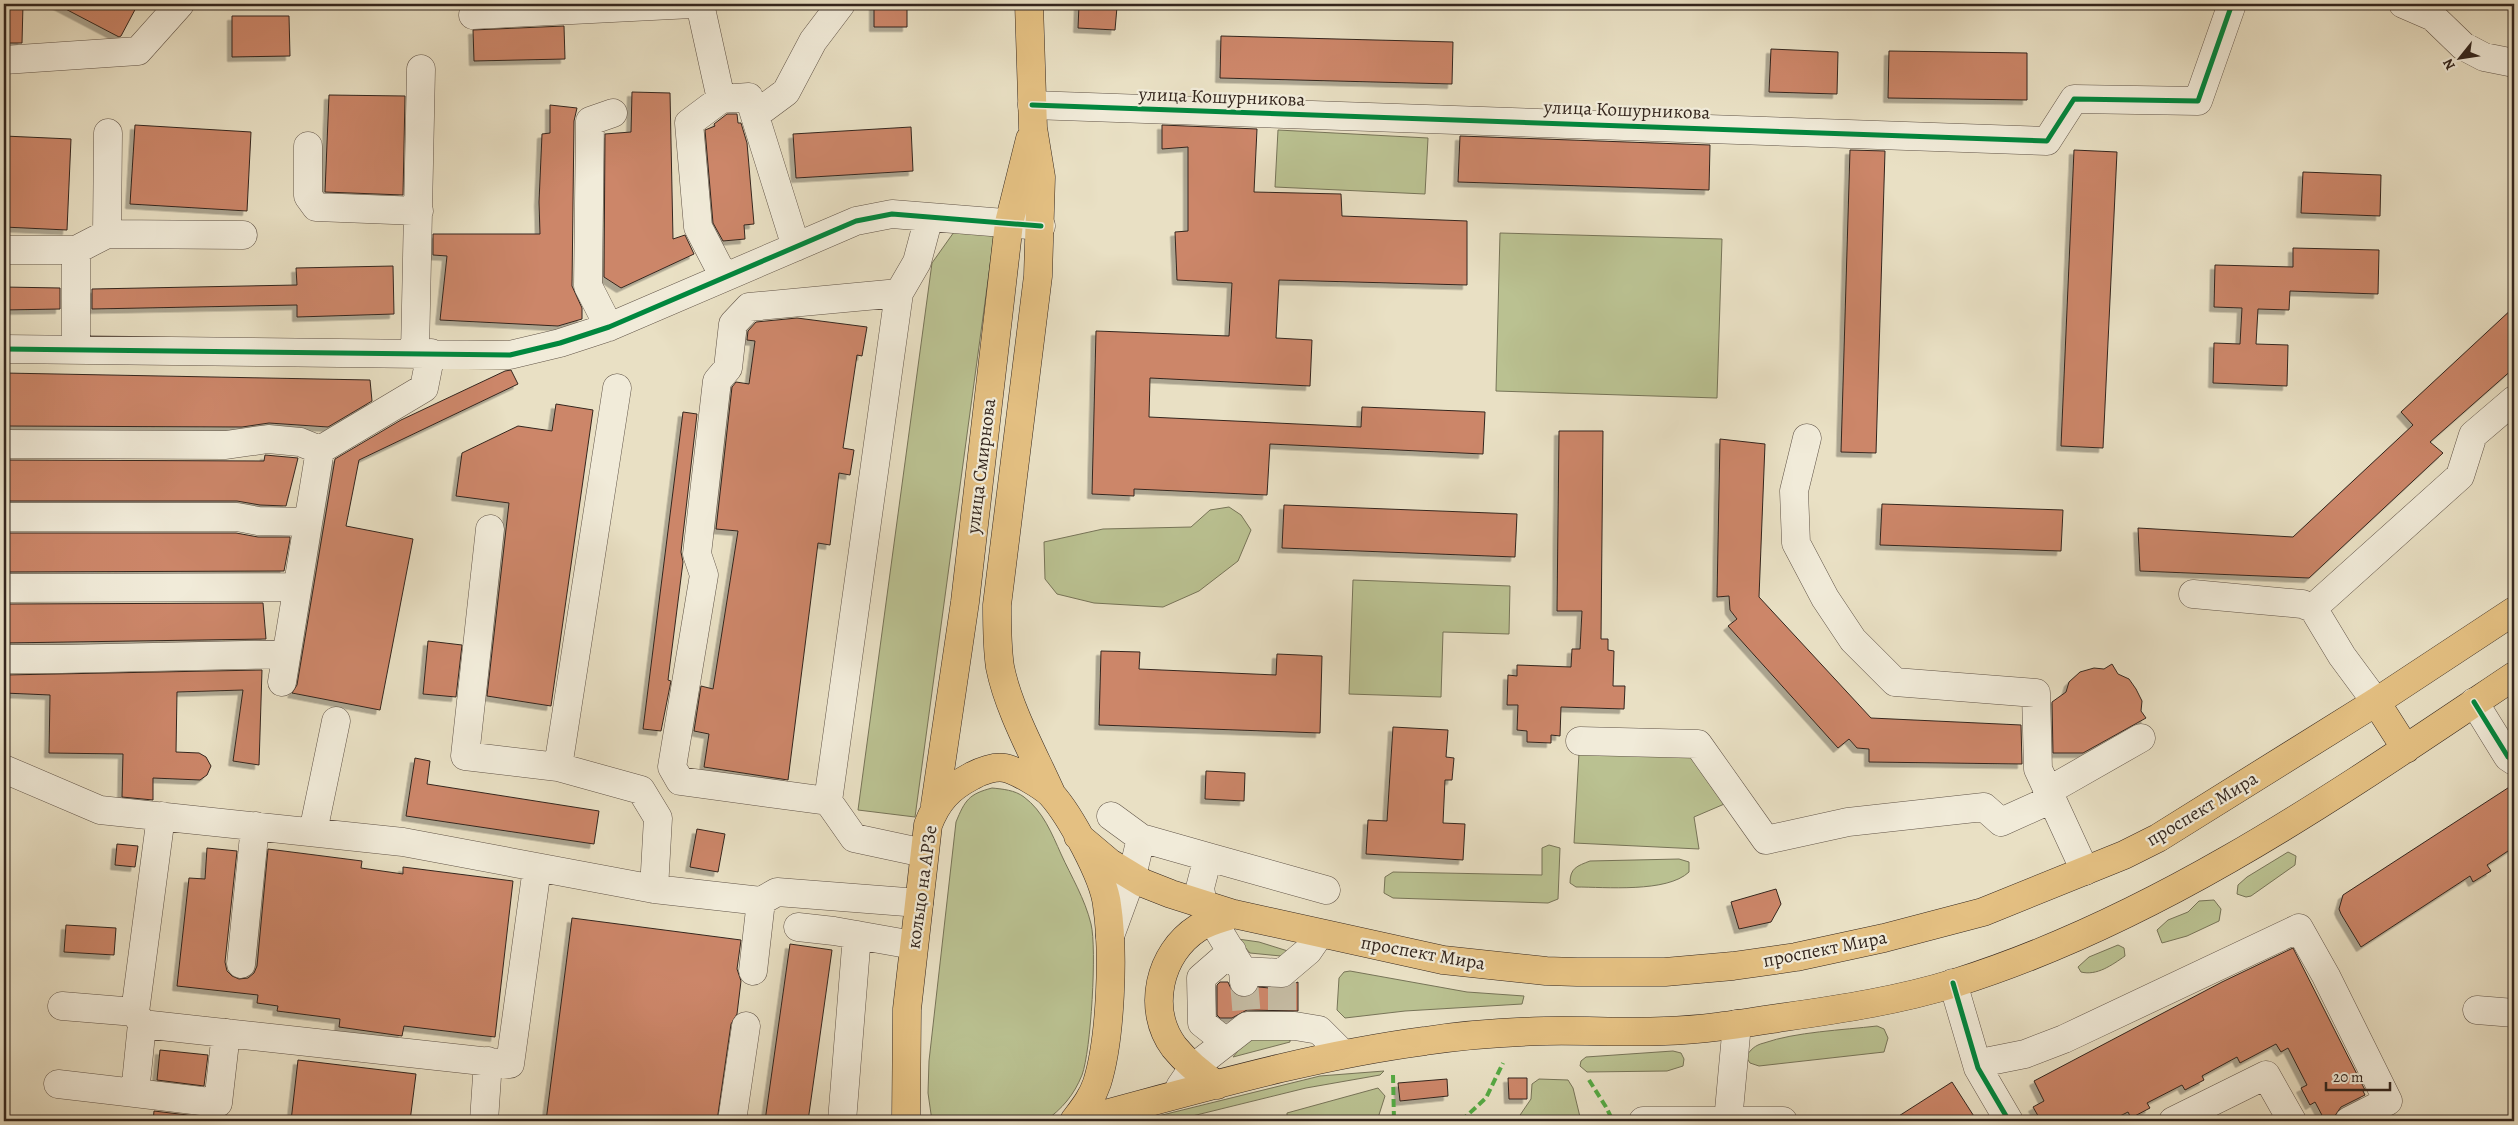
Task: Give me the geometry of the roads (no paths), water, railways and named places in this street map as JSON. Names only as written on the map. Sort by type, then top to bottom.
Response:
[{"type":"main road","name":"улица Смирнова","points":[[1029,4],[1032,116],[1041,177],[1041,226],[1038,276],[997,605],[997,641],[1001,669],[1010,699],[1050,793]]},
{"type":"main road","name":"улица Смирнова","points":[[935,805],[965,602],[1009,223],[1032,116]]},
{"type":"main road","name":"проспект Мира","points":[[1078,836],[1110,863],[1132,876],[1217,914],[1443,960],[1546,971],[1665,972],[1796,957],[1884,938],[1983,912],[2124,856],[2158,838],[2376,702],[2514,611]]},
{"type":"main road","points":[[1092,1121],[1109,1113],[1343,1054],[1425,1041],[1504,1034],[1545,1031],[1667,1031],[1737,1024],[1853,1007],[1953,983],[2038,953],[2110,924],[2246,849],[2406,749],[2514,676]]},
{"type":"main road","points":[[2376,702],[2406,749]]},
{"type":"main road","name":"кольцо на АРЗе","points":[[909,1115],[907,1018],[913,945],[928,825],[935,805],[958,783],[981,771],[1004,768],[1028,778],[1050,793],[1078,836],[1098,874],[1107,904],[1110,936],[1109,996],[1105,1050],[1097,1084],[1087,1105],[1074,1121]]},
{"type":"main road","points":[[1217,914],[1198,928],[1167,961],[1159,987],[1164,1027],[1173,1045],[1193,1068],[1218,1085]]},
{"type":"street","points":[[4,60],[138,51],[180,4]]},
{"type":"street","points":[[473,15],[692,4]]},
{"type":"street","points":[[700,4],[721,99]]},
{"type":"street","points":[[754,115],[786,92],[813,41],[841,4]]},
{"type":"street","name":"улица Кошурникова","points":[[1032,116],[2047,141],[2074,99],[2198,101],[2232,4]]},
{"type":"street","points":[[2403,4],[2433,17],[2463,46],[2484,57],[2514,63]]},
{"type":"street","points":[[282,682],[320,450],[424,388],[419,211],[421,69]]},
{"type":"street","points":[[724,277],[698,227],[689,123],[721,99],[749,97],[796,247]]},
{"type":"street","points":[[608,327],[588,286],[590,121],[613,113]]},
{"type":"street","points":[[107,234],[108,133]]},
{"type":"street","points":[[308,146],[308,196],[316,206],[419,211]]},
{"type":"street","points":[[4,349],[510,355],[560,343],[608,327],[856,221],[892,214],[1041,226]]},
{"type":"street","points":[[924,853],[854,838],[828,801],[899,293],[917,262],[929,217]]},
{"type":"street","points":[[4,250],[76,250],[107,234],[243,235]]},
{"type":"street","points":[[76,250],[76,350]]},
{"type":"street","points":[[828,801],[680,781],[672,767],[704,575],[697,554],[717,381],[728,368],[733,324],[749,307],[899,293]]},
{"type":"street","points":[[558,767],[617,388]]},
{"type":"street","points":[[2313,608],[2460,476],[2473,435],[2514,400]]},
{"type":"street","points":[[1807,438],[1794,491],[1796,543],[1826,598],[1853,640],[1896,682],[2036,693],[2038,769],[2085,871]]},
{"type":"street","points":[[4,444],[226,445],[268,439],[300,442],[320,450]]},
{"type":"street","points":[[4,517],[237,517],[258,521],[307,522]]},
{"type":"street","points":[[490,529],[465,756],[558,767],[641,790],[658,818],[654,889]]},
{"type":"street","points":[[4,588],[297,586]]},
{"type":"street","points":[[2194,594],[2302,604],[2313,608],[2342,656],[2376,702]]},
{"type":"street","points":[[4,658],[62,659],[286,654]]},
{"type":"street","points":[[2474,702],[2508,757],[2514,760]]},
{"type":"street","points":[[313,832],[336,721]]},
{"type":"street","points":[[1580,741],[1698,744],[1766,840],[1848,822],[1984,807],[2001,822],[2050,795],[2141,738]]},
{"type":"street","points":[[4,769],[100,810],[403,842],[654,889],[761,901],[777,892],[919,904]]},
{"type":"street","points":[[135,1093],[138,1018],[161,816]]},
{"type":"street","points":[[1112,816],[1141,838],[1326,890]]},
{"type":"street","points":[[241,964],[256,826]]},
{"type":"street","points":[[1110,936],[1132,876],[1141,838]]},
{"type":"street","points":[[1208,857],[1200,888],[1217,914],[1239,968]]},
{"type":"street","points":[[62,1006],[226,1033],[510,1064],[537,868]]},
{"type":"street","points":[[754,971],[761,901]]},
{"type":"street","points":[[798,927],[913,945]]},
{"type":"street","points":[[1978,1068],[1990,1061],[2025,1054],[2064,1039],[2299,928],[2326,976],[2388,1101],[2349,1121]]},
{"type":"street","points":[[842,1121],[857,935]]},
{"type":"street","points":[[1226,1042],[1202,1022],[1201,978],[1239,968],[1282,977],[1308,951],[1319,935]]},
{"type":"street","points":[[1953,983],[1978,1068],[2009,1121]]},
{"type":"street","points":[[2477,1010],[2514,1013]]},
{"type":"street","points":[[1174,1096],[1193,1068],[1226,1042],[1247,1022],[1282,1022],[1319,1030],[1343,1054]]},
{"type":"street","points":[[1728,1121],[1737,1024]]},
{"type":"street","points":[[732,1121],[746,1026]]},
{"type":"street","points":[[58,1084],[135,1093],[217,1112],[226,1033]]},
{"type":"street","points":[[484,1121],[488,1062]]},
{"type":"street","points":[[2173,1121],[2266,1075],[2292,1121]]},
{"type":"street","points":[[1643,1121],[1783,1121]]},
{"type":"tunnel","points":[[1244,982],[1247,1018]]},
{"type":"tunnel","points":[[1282,982],[1282,1017]]}]
